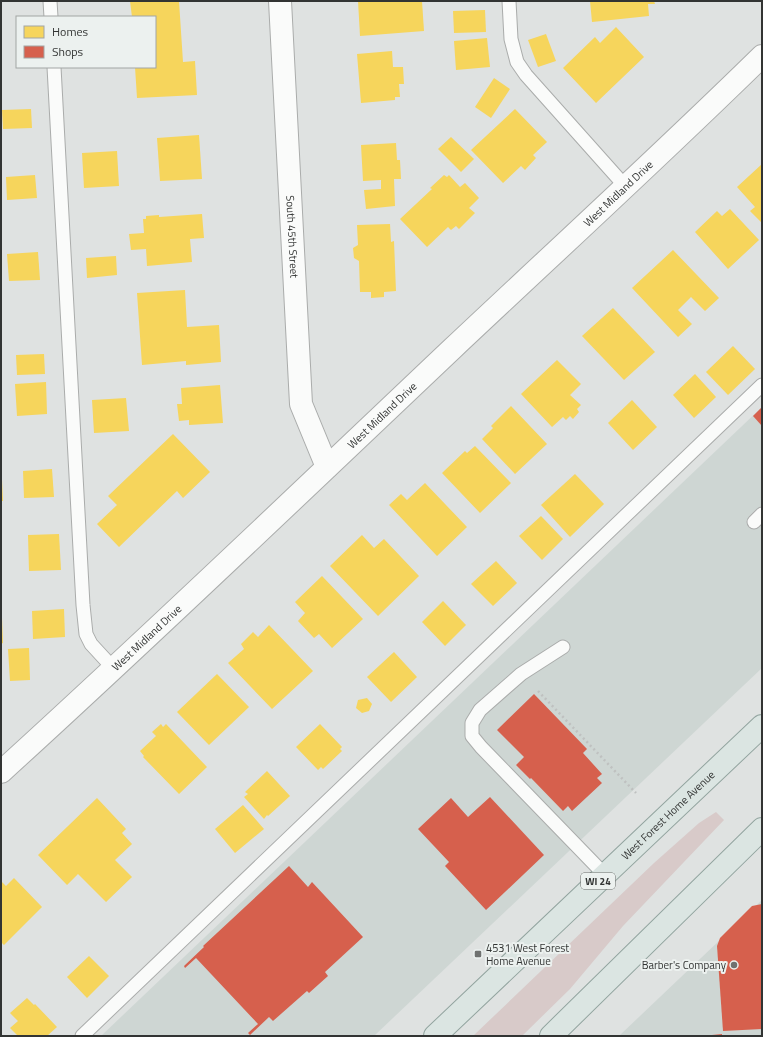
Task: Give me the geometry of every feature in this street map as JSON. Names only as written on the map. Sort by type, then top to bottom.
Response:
[{"type":"main road","name":"West Forest Home Avenue","points":[[435,1036],[605,875],[759,735]]},
{"type":"main road","points":[[551,1036],[762,829]]},
{"type":"street","name":"South 45th Street","points":[[280,1],[301,404],[327,467]]},
{"type":"street","name":"West Midland Drive","points":[[1,772],[114,669],[588,223],[625,186],[677,139],[762,56]]},
{"type":"lane","points":[[50,1],[51,16]]},
{"type":"lane","points":[[509,1],[511,39],[517,62],[526,75],[625,186]]},
{"type":"lane","points":[[54,68],[83,605],[86,634],[92,644],[114,669]]},
{"type":"lane","points":[[82,1036],[762,385]]},
{"type":"lane","points":[[563,647],[521,674],[480,710],[472,723],[472,736],[605,875]]},
{"type":"path","points":[[521,674],[636,793]]},
{"type":"shaded area","points":[[762,407],[762,668],[374,1036],[101,1036]]},
{"type":"shaded area","points":[[716,812],[724,820],[623,926],[570,989],[522,1036],[473,1036],[654,863],[699,823]]},
{"type":"shaded area","points":[[762,900],[762,1036],[619,1036]]},
{"type":"building: Homes","points":[[130,1],[179,1],[183,62],[195,61],[197,95],[137,98],[135,68],[156,68],[156,16],[132,16]]},
{"type":"building: Homes","points":[[358,1],[422,1],[424,31],[360,36]]},
{"type":"building: Homes","points":[[590,1],[654,1],[655,4],[648,4],[649,16],[592,22]]},
{"type":"building: Homes","points":[[485,10],[486,32],[454,33],[453,11]]},
{"type":"building: Homes","points":[[616,27],[644,57],[596,103],[563,68],[595,37],[600,43]]},
{"type":"building: Homes","points":[[546,34],[556,61],[538,67],[528,40]]},
{"type":"building: Homes","points":[[487,38],[490,67],[456,70],[454,41]]},
{"type":"building: Homes","points":[[392,51],[393,67],[403,67],[404,84],[399,84],[400,97],[395,97],[395,100],[361,103],[357,54]]},
{"type":"building: Homes","points":[[494,78],[510,89],[491,118],[475,107]]},
{"type":"building: Homes","points":[[31,109],[32,128],[3,129],[2,110]]},
{"type":"building: Homes","points":[[515,109],[547,142],[533,155],[536,158],[525,170],[521,166],[503,183],[471,150]]},
{"type":"building: Homes","points":[[199,135],[202,179],[160,181],[157,138]]},
{"type":"building: Homes","points":[[451,137],[474,159],[461,172],[438,149]]},
{"type":"building: Homes","points":[[396,143],[397,160],[400,160],[401,179],[394,179],[395,206],[366,209],[364,190],[381,189],[381,180],[363,181],[361,145]]},
{"type":"building: Homes","points":[[117,151],[119,186],[84,188],[82,153]]},
{"type":"building: Homes","points":[[762,164],[762,223],[750,211],[755,207],[737,187]]},
{"type":"building: Homes","points":[[35,175],[37,198],[7,200],[6,177]]},
{"type":"building: Homes","points":[[444,175],[447,177],[449,175],[460,187],[465,183],[479,198],[469,208],[475,213],[459,229],[456,226],[451,230],[448,227],[427,247],[400,219],[432,189],[430,188]]},
{"type":"building: Homes","points":[[730,209],[759,240],[728,269],[695,232],[717,211],[722,216]]},
{"type":"building: Homes","points":[[202,214],[204,238],[190,239],[192,262],[147,266],[146,249],[131,250],[129,234],[144,233],[143,219],[146,219],[146,216],[159,215],[159,217]]},
{"type":"building: Homes","points":[[390,224],[391,242],[394,241],[396,291],[384,292],[384,297],[371,298],[371,292],[360,292],[359,261],[354,258],[353,248],[358,245],[357,225]]},
{"type":"building: Homes","points":[[673,250],[719,298],[705,311],[691,297],[678,310],[692,324],[678,337],[632,288]]},
{"type":"building: Homes","points":[[38,252],[40,280],[9,281],[7,254]]},
{"type":"building: Homes","points":[[116,256],[117,275],[87,278],[86,258]]},
{"type":"building: Homes","points":[[185,290],[187,327],[219,325],[221,362],[186,365],[186,361],[142,365],[137,293]]},
{"type":"building: Homes","points":[[613,308],[655,352],[624,380],[582,336]]},
{"type":"building: Homes","points":[[733,346],[755,369],[728,395],[706,372]]},
{"type":"building: Homes","points":[[44,354],[45,374],[17,375],[16,355]]},
{"type":"building: Homes","points":[[557,360],[581,384],[570,395],[581,405],[577,409],[579,412],[573,419],[570,416],[566,420],[563,417],[552,427],[521,394]]},
{"type":"building: Homes","points":[[695,374],[716,397],[694,418],[673,395]]},
{"type":"building: Homes","points":[[46,382],[47,414],[17,416],[15,384]]},
{"type":"building: Homes","points":[[220,385],[223,423],[189,425],[189,420],[179,421],[177,404],[182,404],[181,388]]},
{"type":"building: Homes","points":[[126,398],[129,431],[94,433],[92,400]]},
{"type":"building: Homes","points":[[632,400],[657,427],[633,450],[608,423]]},
{"type":"building: Homes","points":[[511,406],[547,444],[515,474],[482,439],[493,428],[491,426]]},
{"type":"building: Homes","points":[[173,434],[210,472],[183,498],[177,491],[119,547],[97,524],[117,505],[108,496]]},
{"type":"building: Homes","points":[[475,446],[511,483],[480,513],[442,473],[465,451],[467,453]]},
{"type":"building: Homes","points":[[52,469],[54,497],[24,498],[23,471]]},
{"type":"building: Homes","points":[[575,474],[604,504],[570,537],[541,505]]},
{"type":"building: Homes","points":[[2,480],[3,501],[1,501]]},
{"type":"building: Homes","points":[[425,483],[467,527],[437,556],[389,505],[401,494],[407,500]]},
{"type":"building: Homes","points":[[541,516],[563,539],[542,560],[519,536]]},
{"type":"building: Homes","points":[[59,534],[61,570],[29,571],[28,535]]},
{"type":"building: Homes","points":[[362,535],[374,548],[384,539],[419,576],[378,616],[330,566]]},
{"type":"building: Homes","points":[[496,561],[517,583],[493,606],[471,584]]},
{"type":"building: Homes","points":[[322,576],[363,619],[332,648],[319,634],[314,638],[298,621],[305,613],[295,602]]},
{"type":"building: Homes","points":[[443,601],[466,625],[445,646],[422,622]]},
{"type":"building: Homes","points":[[64,609],[65,637],[33,639],[32,611]]},
{"type":"building: Homes","points":[[1,618],[3,643],[1,644]]},
{"type":"building: Homes","points":[[269,625],[313,671],[272,709],[228,663],[244,649],[241,644],[253,632],[258,637]]},
{"type":"building: Homes","points":[[29,648],[30,680],[10,681],[8,649]]},
{"type":"building: Homes","points":[[394,652],[417,677],[391,702],[367,677]]},
{"type":"building: Homes","points":[[217,674],[249,707],[209,745],[177,712]]},
{"type":"building: Homes","points":[[367,698],[372,704],[369,711],[362,713],[356,708],[358,700]]},
{"type":"building: Homes","points":[[161,724],[163,727],[166,724],[207,767],[179,794],[143,757],[144,756],[140,751],[156,736],[152,732]]},
{"type":"building: Homes","points":[[320,724],[342,747],[340,749],[342,751],[323,769],[321,767],[318,770],[296,747]]},
{"type":"building: Homes","points":[[267,771],[290,796],[264,819],[244,797],[248,794],[245,792]]},
{"type":"building: Homes","points":[[97,798],[126,829],[122,833],[132,844],[115,860],[132,877],[106,902],[78,874],[67,885],[38,855]]},
{"type":"building: Homes","points":[[243,805],[264,829],[235,853],[215,829]]},
{"type":"building: Homes","points":[[14,878],[42,907],[4,945],[1,942],[1,881],[6,886]]},
{"type":"building: Homes","points":[[89,956],[109,976],[87,998],[67,977]]},
{"type":"building: Homes","points":[[27,998],[34,1005],[35,1004],[57,1027],[47,1036],[18,1036],[10,1028],[18,1021],[10,1013]]},
{"type":"building: Shops","points":[[762,407],[762,426],[753,416]]},
{"type":"building: Shops","points":[[534,694],[587,749],[583,753],[602,774],[597,778],[602,783],[572,811],[568,806],[563,811],[531,778],[530,779],[516,765],[524,757],[497,730]]},
{"type":"building: Shops","points":[[490,797],[544,855],[486,910],[445,866],[449,862],[418,829],[451,798],[468,817]]},
{"type":"building: Shops","points":[[289,866],[308,887],[312,882],[363,937],[325,972],[328,976],[309,993],[307,991],[273,1021],[269,1017],[250,1035],[248,1033],[258,1024],[196,958],[185,968],[184,966],[204,947],[203,946]]},
{"type":"building: Shops","points":[[762,904],[762,1029],[723,1031],[717,946],[720,938],[752,906]]},
{"type":"building: Shops","points":[[722,1034],[722,1036],[712,1036],[712,1035]]},
{"type":"place","name":"4531 West Forest Home Avenue","points":[[478,954]]},
{"type":"place","name":"Barber's Company","points":[[734,965]]}]
